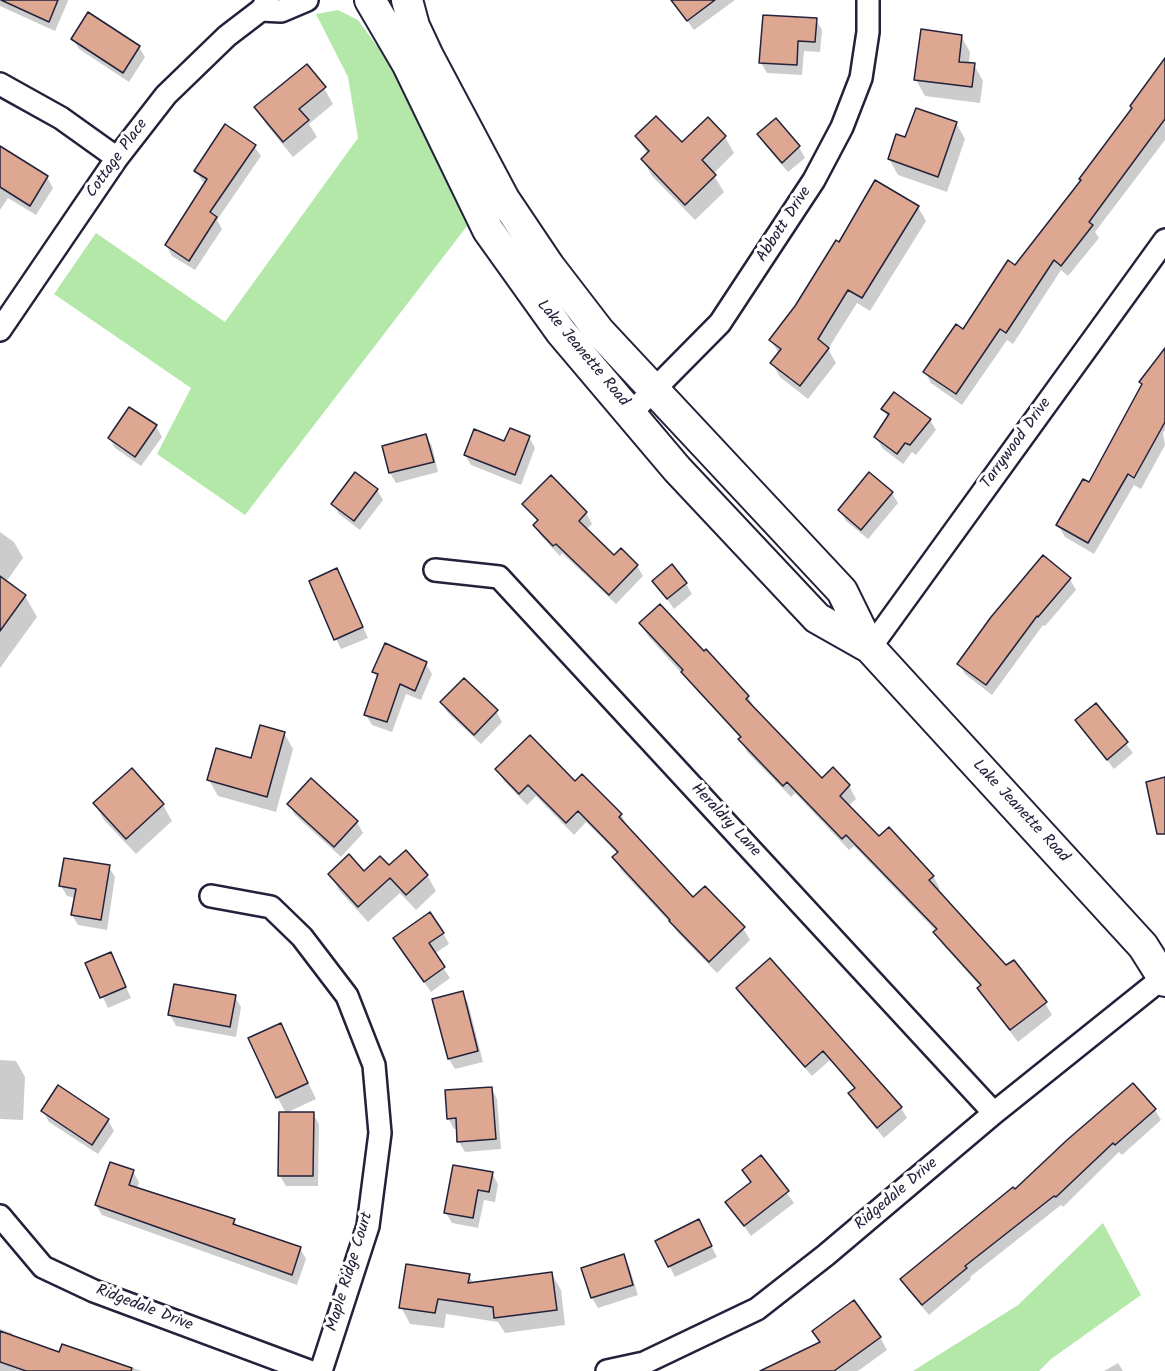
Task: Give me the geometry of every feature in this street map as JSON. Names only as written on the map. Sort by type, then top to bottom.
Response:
[{"type":"street","name":"Cottage Place","points":[[0,330],[117,158],[166,95],[227,36],[264,5],[281,11],[307,0]]},
{"type":"street","name":"Lake Jeanette Road","points":[[370,0],[408,64],[488,230],[561,332],[677,469],[817,618],[870,648]]},
{"type":"street","name":"Lake Jeanette Road","points":[[407,0],[414,26],[428,57],[504,199],[549,266],[599,331],[842,591],[870,648],[1143,946],[1164,978]]},
{"type":"street","name":"Abbott Drive","points":[[631,413],[720,323],[814,180],[842,127],[861,78],[868,32],[868,0]]},
{"type":"street","points":[[0,84],[61,118],[117,158]]},
{"type":"street","name":"Tarrywood Drive","points":[[870,648],[1165,240]]},
{"type":"street","name":"Heraldry Lane","points":[[435,570],[499,577],[994,1113]]},
{"type":"street","name":"Maple Ridge Court","points":[[211,896],[271,907],[302,937],[347,996],[374,1065],[380,1133],[368,1226],[321,1371]]},
{"type":"street","name":"Ridgedale Drive","points":[[607,1371],[644,1364],[757,1309],[826,1256],[994,1113],[1164,978]]},
{"type":"street","name":"Ridgedale Drive","points":[[0,1216],[43,1267],[94,1291],[309,1371]]},
{"type":"green space","points":[[338,10],[358,20],[380,50],[400,85],[467,226],[245,515],[157,454],[191,388],[54,294],[96,233],[225,322],[358,138],[348,77],[316,14]]},
{"type":"green space","points":[[1103,1223],[1141,1295],[1051,1359],[1039,1371],[913,1371],[1018,1305]]},
{"type":"building","points":[[1,0],[58,0],[49,22]]},
{"type":"building","points":[[671,0],[715,0],[687,21]]},
{"type":"building","points":[[88,12],[140,46],[123,73],[71,39]]},
{"type":"building","points":[[763,15],[817,18],[815,42],[798,41],[797,65],[759,63]]},
{"type":"building","points":[[921,29],[962,35],[959,62],[975,63],[972,87],[914,80]]},
{"type":"building","points":[[1165,58],[1165,119],[1089,222],[1093,225],[1061,266],[1054,260],[1006,333],[1000,329],[956,394],[923,372],[956,324],[963,329],[1008,260],[1015,265],[1081,180],[1079,179],[1132,108],[1130,106]]},
{"type":"building","points":[[307,64],[326,87],[299,109],[309,120],[283,142],[254,107]]},
{"type":"building","points":[[916,108],[957,122],[938,177],[888,159],[896,134],[905,137]]},
{"type":"building","points":[[656,116],[682,142],[708,117],[726,136],[702,160],[716,175],[685,205],[641,159],[649,151],[635,136]]},
{"type":"building","points":[[776,118],[800,146],[782,163],[757,134]]},
{"type":"building","points":[[225,124],[256,145],[210,212],[217,217],[189,261],[165,245],[207,179],[194,171]]},
{"type":"building","points":[[0,146],[48,176],[30,206],[0,187]]},
{"type":"building","points":[[875,180],[919,206],[862,298],[848,290],[818,339],[829,348],[800,386],[770,363],[781,349],[769,340],[795,306],[836,240],[839,242]]},
{"type":"building","points":[[1165,348],[1165,422],[1134,478],[1128,474],[1088,543],[1056,525],[1083,479],[1089,482],[1142,384],[1139,382]]},
{"type":"building","points":[[894,392],[931,419],[910,445],[905,443],[897,454],[874,437],[889,414],[881,409]]},
{"type":"building","points":[[129,407],[157,425],[135,457],[108,438]]},
{"type":"building","points":[[510,428],[530,436],[515,475],[464,455],[474,429],[504,441]]},
{"type":"building","points":[[426,434],[434,462],[389,473],[382,446]]},
{"type":"building","points":[[355,472],[378,489],[354,521],[331,504]]},
{"type":"building","points":[[869,472],[893,492],[861,530],[838,510]]},
{"type":"building","points":[[551,475],[587,512],[579,521],[614,555],[621,548],[638,565],[609,595],[556,544],[553,546],[533,525],[538,520],[522,504]]},
{"type":"building","points":[[1043,555],[1071,578],[1037,616],[986,685],[957,664],[991,617]]},
{"type":"building","points":[[672,564],[687,583],[667,599],[652,581]]},
{"type":"building","points":[[337,568],[363,627],[334,640],[309,581]]},
{"type":"building","points":[[0,576],[26,595],[0,631]]},
{"type":"building","points":[[660,604],[704,651],[706,649],[749,696],[746,699],[822,778],[833,767],[850,785],[840,796],[879,836],[889,827],[934,876],[929,880],[1006,965],[1014,960],[1047,1002],[1010,1030],[977,988],[981,985],[933,932],[937,929],[846,835],[842,839],[787,782],[783,786],[738,739],[741,737],[639,623]]},
{"type":"building","points":[[385,643],[427,662],[415,691],[400,684],[387,722],[364,715],[378,674],[372,672]]},
{"type":"building","points":[[464,678],[498,710],[474,735],[440,702]]},
{"type":"building","points":[[1096,703],[1128,742],[1107,760],[1075,720]]},
{"type":"building","points":[[260,725],[285,732],[267,797],[207,780],[216,748],[251,758]]},
{"type":"building","points":[[530,735],[575,781],[582,774],[622,814],[619,817],[693,897],[705,886],[745,927],[709,962],[612,857],[618,852],[578,811],[566,823],[528,785],[519,794],[495,769]]},
{"type":"building","points":[[132,768],[164,804],[126,839],[93,803]]},
{"type":"building","points":[[1165,777],[1165,834],[1157,834],[1146,782]]},
{"type":"building","points":[[311,778],[358,821],[334,847],[287,804]]},
{"type":"building","points":[[406,850],[428,875],[406,895],[390,878],[358,907],[328,874],[349,854],[364,871],[380,856],[389,865]]},
{"type":"building","points":[[64,858],[110,865],[101,920],[71,915],[76,889],[59,886]]},
{"type":"building","points":[[430,912],[444,933],[429,943],[445,967],[424,982],[393,938]]},
{"type":"building","points":[[111,952],[126,987],[100,998],[85,963]]},
{"type":"building","points":[[770,958],[902,1107],[877,1128],[848,1093],[855,1088],[823,1051],[805,1067],[736,988]]},
{"type":"building","points":[[174,984],[236,995],[230,1027],[168,1015]]},
{"type":"building","points":[[463,991],[478,1051],[448,1059],[432,999]]},
{"type":"building","points":[[281,1023],[308,1083],[276,1098],[248,1038]]},
{"type":"building","points":[[1133,1083],[1156,1109],[1115,1145],[1113,1143],[1056,1197],[1054,1196],[965,1266],[967,1268],[922,1305],[900,1279],[1013,1187],[1015,1189]]},
{"type":"building","points":[[58,1085],[109,1119],[92,1145],[41,1111]]},
{"type":"building","points":[[492,1087],[496,1139],[457,1142],[456,1118],[447,1119],[445,1090]]},
{"type":"building","points":[[279,1112],[314,1112],[313,1176],[278,1176]]},
{"type":"building","points":[[761,1155],[789,1191],[744,1226],[725,1202],[751,1182],[742,1170]]},
{"type":"building","points":[[110,1162],[134,1170],[129,1185],[235,1219],[233,1224],[301,1247],[292,1275],[95,1205]]},
{"type":"building","points":[[453,1165],[493,1172],[489,1192],[478,1190],[473,1218],[444,1213]]},
{"type":"building","points":[[699,1219],[712,1246],[668,1267],[655,1241]]},
{"type":"building","points":[[624,1254],[633,1285],[591,1298],[581,1268]]},
{"type":"building","points":[[406,1264],[470,1274],[468,1283],[552,1272],[557,1310],[494,1318],[493,1307],[438,1299],[435,1313],[399,1308]]},
{"type":"building","points":[[854,1300],[881,1337],[834,1371],[760,1371],[820,1342],[812,1331]]},
{"type":"building","points":[[0,1331],[59,1352],[62,1344],[132,1368],[131,1371],[26,1371],[0,1362]]}]
